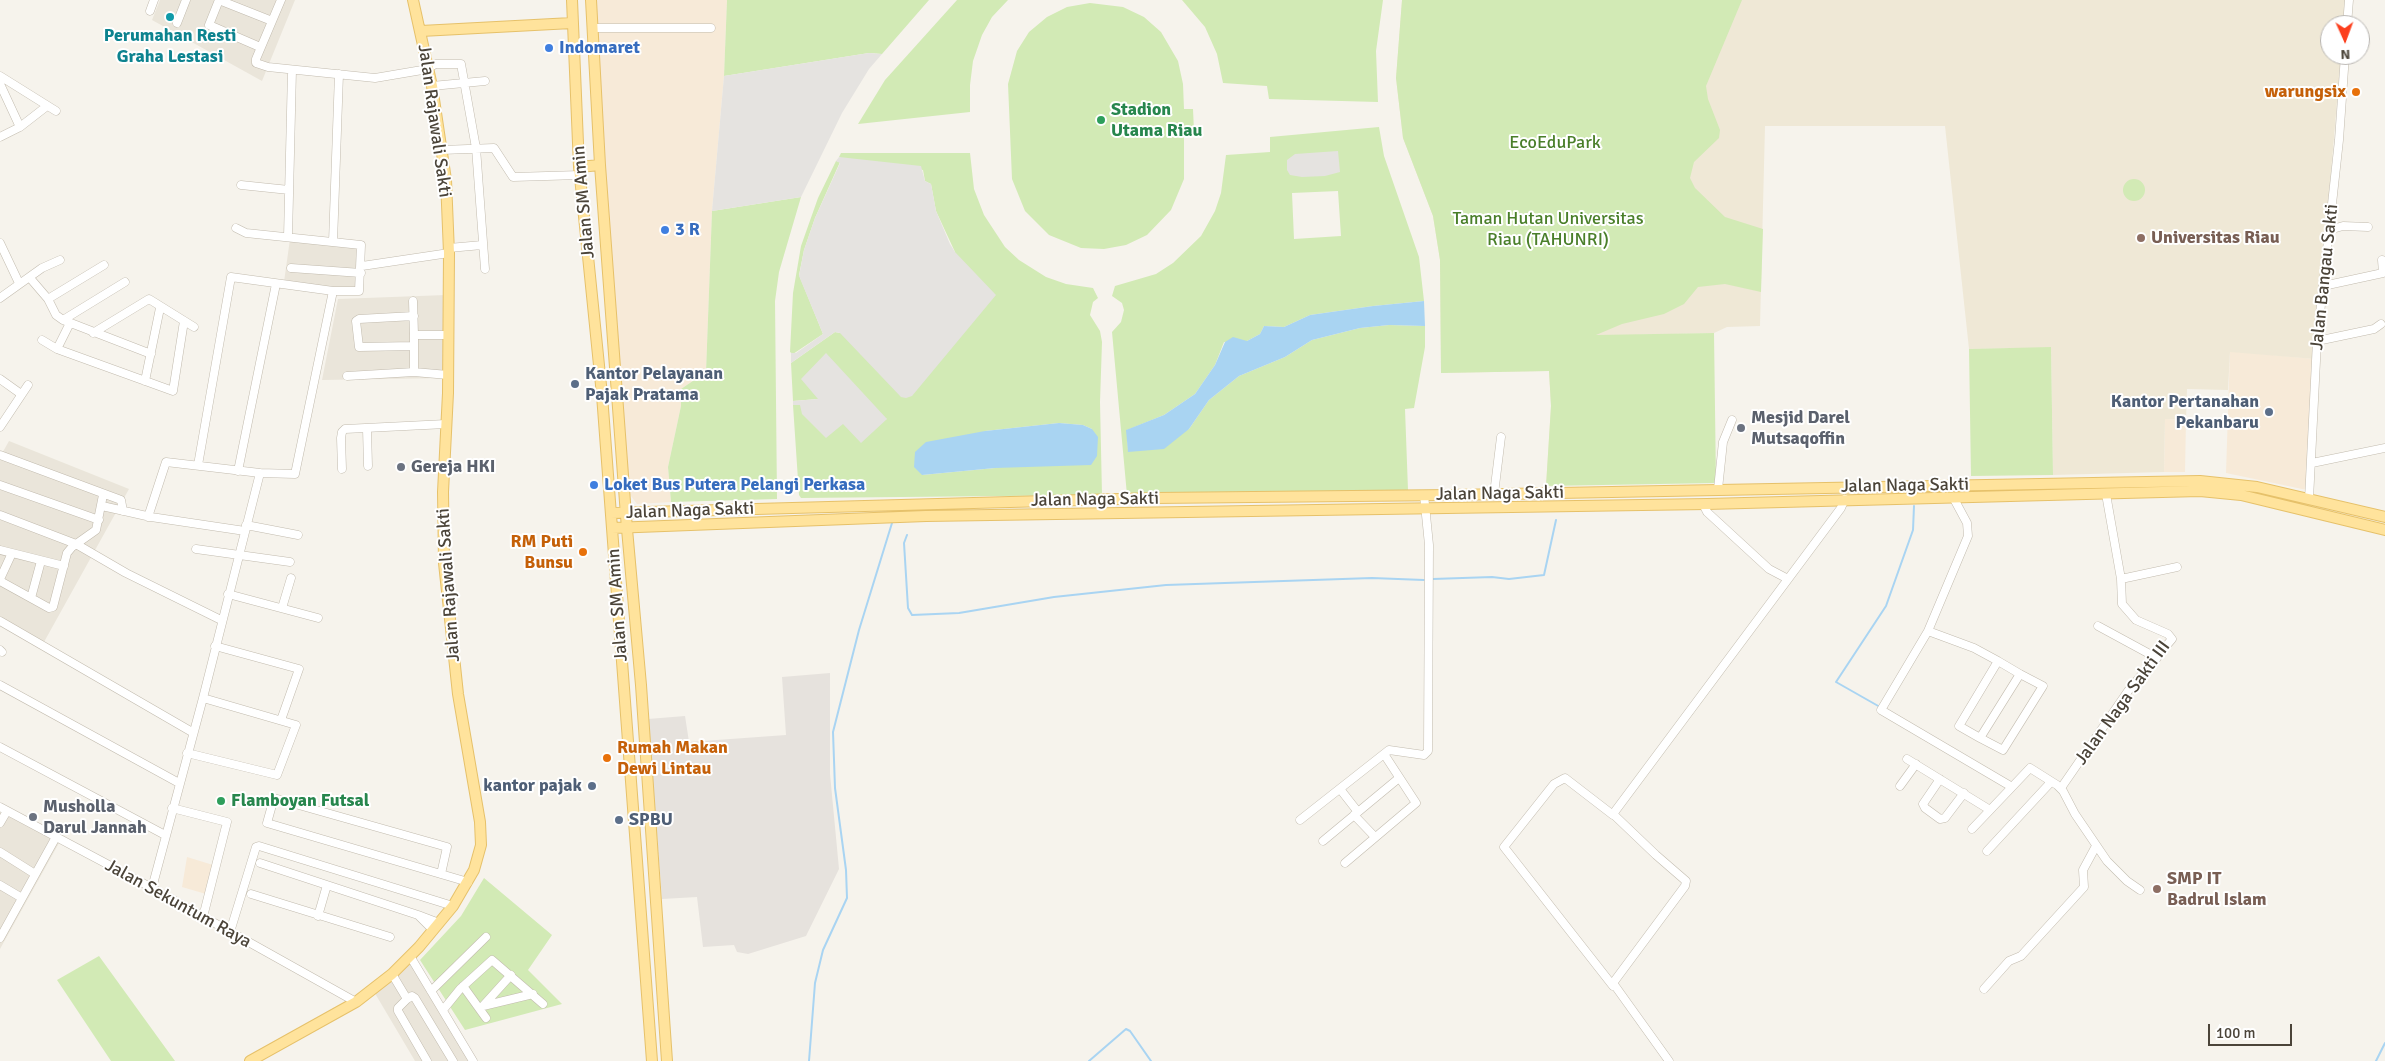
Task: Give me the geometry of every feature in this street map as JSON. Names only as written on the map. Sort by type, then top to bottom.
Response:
[{"type":"main road","name":"Jalan Rajawali Sakti","points":[[250,1061],[356,1002],[392,974],[453,906],[468,882],[477,862],[481,833],[462,719],[447,604],[443,492],[448,375],[449,250],[442,150],[432,86],[413,0]]},
{"type":"main road","name":"Jalan SM Amin","points":[[572,0],[580,171],[611,513],[652,1061]]},
{"type":"main road","name":"Jalan SM Amin","points":[[591,0],[600,165],[626,529],[633,598],[667,1061]]},
{"type":"main road","points":[[421,31],[572,24]]},
{"type":"main road","points":[[580,171],[600,165]]},
{"type":"main road","name":"Jalan Naga Sakti","points":[[611,513],[1145,498],[1494,494],[2200,481],[2258,487],[2385,517]]},
{"type":"main road","name":"Jalan Naga Sakti","points":[[612,528],[626,529],[926,516],[1703,504],[1845,499],[2227,493],[2385,530]]},
{"type":"main road","points":[[618,601],[633,598]]},
{"type":"street","points":[[150,11],[154,0]]},
{"type":"street","points":[[176,23],[186,0]]},
{"type":"street","points":[[260,47],[210,27],[209,23],[219,0],[272,22]]},
{"type":"street","points":[[281,0],[260,47],[256,62],[270,68],[385,77],[428,69],[435,64],[459,62],[462,65],[476,148],[485,269]]},
{"type":"street","points":[[2348,15],[2349,0]]},
{"type":"street","points":[[592,28],[711,28]]},
{"type":"street","name":"Jalan Bangau Sakti","points":[[2309,499],[2318,341],[2344,65]]},
{"type":"street","points":[[288,237],[292,70]]},
{"type":"street","points":[[333,242],[339,74]]},
{"type":"street","points":[[0,76],[56,111]]},
{"type":"street","points":[[432,86],[485,81]]},
{"type":"street","points":[[0,84],[20,127]]},
{"type":"street","points":[[0,137],[20,127],[47,106]]},
{"type":"street","points":[[442,150],[494,148],[513,176],[580,171]]},
{"type":"street","points":[[241,185],[289,190]]},
{"type":"street","points":[[2329,230],[2343,226],[2368,226]]},
{"type":"street","points":[[198,465],[232,277],[358,293],[361,245],[246,232],[236,228]]},
{"type":"street","points":[[0,244],[2,258],[19,283]]},
{"type":"street","points":[[291,268],[361,269],[449,250],[482,245]]},
{"type":"street","points":[[0,298],[3,298],[19,283],[30,278],[42,268],[60,260]]},
{"type":"street","points":[[2323,286],[2383,273],[2382,260]]},
{"type":"street","points":[[48,298],[104,265]]},
{"type":"street","points":[[30,278],[48,298],[52,310],[66,321],[151,354]]},
{"type":"street","points":[[57,350],[66,321],[125,282]]},
{"type":"street","points":[[238,470],[276,284]]},
{"type":"street","points":[[148,517],[165,463],[168,462],[260,473],[295,474],[333,291]]},
{"type":"street","points":[[93,333],[149,299],[160,308],[194,327]]},
{"type":"street","points":[[414,301],[414,372]]},
{"type":"street","points":[[145,381],[160,308]]},
{"type":"street","points":[[414,316],[359,319],[356,321],[357,344],[362,349],[414,346]]},
{"type":"street","points":[[42,340],[57,350],[172,391],[184,321]]},
{"type":"street","points":[[2318,341],[2368,331],[2377,328],[2381,324]]},
{"type":"street","points":[[414,335],[448,335]]},
{"type":"street","points":[[347,376],[414,372],[448,375]]},
{"type":"street","points":[[0,378],[21,394]]},
{"type":"street","points":[[0,427],[28,385]]},
{"type":"street","points":[[0,411],[7,416]]},
{"type":"street","points":[[1718,489],[1723,442],[1732,420]]},
{"type":"street","points":[[342,469],[342,432],[345,430],[446,424]]},
{"type":"street","points":[[367,429],[368,466]]},
{"type":"street","points":[[1494,494],[1501,438]]},
{"type":"street","points":[[2312,462],[2385,448]]},
{"type":"street","points":[[0,465],[2,456],[103,495],[122,500],[123,511]]},
{"type":"street","points":[[152,888],[192,732],[203,698],[260,473]]},
{"type":"street","points":[[0,485],[98,520]]},
{"type":"street","name":"Jalan Naga Sakti III","points":[[2061,788],[2128,691],[2171,642],[2172,638],[2136,620],[2122,604],[2121,579],[2106,494]]},
{"type":"street","points":[[12,553],[0,580],[49,608],[53,607],[67,553],[96,530],[103,495]]},
{"type":"street","points":[[1300,820],[1389,750],[1424,755],[1428,751],[1429,545],[1427,508],[1424,495]]},
{"type":"street","points":[[1953,497],[1967,524],[1968,536],[1928,631],[1881,710],[2012,787]]},
{"type":"street","points":[[1613,815],[1841,508],[1845,499]]},
{"type":"street","points":[[1703,504],[1707,512],[1769,569],[1788,579]]},
{"type":"street","points":[[102,506],[148,517],[298,535]]},
{"type":"street","points":[[0,515],[76,544],[126,573],[222,620]]},
{"type":"street","points":[[196,548],[290,562]]},
{"type":"street","points":[[0,550],[64,566]]},
{"type":"street","points":[[31,598],[41,561]]},
{"type":"street","points":[[2121,579],[2177,567]]},
{"type":"street","points":[[282,608],[291,578]]},
{"type":"street","points":[[228,594],[318,618]]},
{"type":"street","points":[[0,622],[192,732]]},
{"type":"street","points":[[2098,626],[2157,658]]},
{"type":"street","points":[[1928,631],[1974,648],[2043,686],[2003,750],[1959,726],[1998,662]]},
{"type":"street","points":[[215,646],[299,670],[281,720]]},
{"type":"street","points":[[1980,738],[2020,674]]},
{"type":"street","points":[[0,685],[179,783]]},
{"type":"street","points":[[187,753],[274,775],[279,773],[296,725],[203,698]]},
{"type":"street","points":[[0,749],[166,835]]},
{"type":"street","points":[[1344,863],[1416,803],[1384,754]]},
{"type":"street","points":[[1907,759],[1990,810]]},
{"type":"street","points":[[1900,786],[1916,764]]},
{"type":"street","points":[[1972,829],[2030,768],[2061,788],[2096,846],[2127,881],[2140,890]]},
{"type":"street","points":[[1323,841],[1400,778]]},
{"type":"street","points":[[1613,986],[1613,982],[1686,883],[1685,878],[1656,856],[1613,815],[1564,778],[1554,784],[1504,848],[1613,986],[1669,1061]]},
{"type":"street","points":[[1940,779],[1923,804],[1925,808],[1940,819],[1945,818],[1964,794]]},
{"type":"street","points":[[1987,851],[2051,782]]},
{"type":"street","points":[[1340,789],[1356,814],[1375,837]]},
{"type":"street","points":[[441,874],[447,847],[274,798],[267,823],[468,882]]},
{"type":"street","points":[[172,808],[227,822],[202,917]]},
{"type":"street","points":[[0,823],[3,809]]},
{"type":"street","name":"Jalan Sekuntum Raya","points":[[3,809],[152,888],[356,1002]]},
{"type":"street","points":[[0,938],[56,838]]},
{"type":"street","points":[[230,932],[256,847],[262,846],[453,906]]},
{"type":"street","points":[[1984,989],[2009,961],[2021,956],[2084,887],[2083,870],[2096,846]]},
{"type":"street","points":[[0,852],[35,874]]},
{"type":"street","points":[[260,863],[418,915],[434,926]]},
{"type":"street","points":[[0,885],[22,898]]},
{"type":"street","points":[[318,916],[327,886]]},
{"type":"street","points":[[251,894],[390,937]]},
{"type":"street","points":[[418,943],[434,926],[442,912]]},
{"type":"street","points":[[431,991],[486,937]]},
{"type":"street","points":[[410,956],[473,1061]]},
{"type":"street","points":[[443,1010],[463,986],[491,960],[512,975],[543,1004]]},
{"type":"street","points":[[392,974],[407,999]]},
{"type":"street","points":[[481,1008],[512,975]]},
{"type":"street","points":[[463,986],[481,1008],[486,1018]]},
{"type":"street","points":[[481,1008],[533,994]]},
{"type":"street","points":[[427,1061],[398,1011],[398,1008],[407,999],[414,997],[453,1061]]},
{"type":"shaded area","name":"Perumahan Resti Graha Lestasi","points":[[160,0],[295,0],[262,81],[152,20]]},
{"type":"shaded area","points":[[595,0],[727,0],[724,76],[712,211],[706,372],[681,389],[681,406],[668,467],[671,502],[637,504],[628,492],[603,164]]},
{"type":"shaded area","name":"Universitas Riau","points":[[1402,0],[2346,0],[2345,15],[2320,15],[2320,65],[2340,65],[2315,359],[2230,352],[2228,390],[2187,389],[2186,420],[2165,419],[2164,472],[2053,475],[2051,348],[1969,349],[1945,126],[1765,126],[1760,326],[1727,327],[1714,333],[1595,336],[1546,486],[1551,406],[1549,371],[1441,373],[1440,260],[1433,216],[1403,138],[1396,78]]},
{"type":"shaded area","points":[[869,53],[882,54],[869,69],[842,113],[801,197],[712,211],[724,76]]},
{"type":"shaded area","points":[[1338,151],[1340,172],[1325,176],[1302,177],[1290,175],[1287,170],[1287,160],[1295,154]]},
{"type":"shaded area","points":[[839,157],[921,166],[925,181],[931,184],[936,211],[950,244],[955,252],[996,295],[912,396],[906,398],[901,397],[840,333],[835,332],[791,363],[791,353],[796,353],[823,334],[799,276],[804,250],[815,218],[840,163],[836,161]]},
{"type":"shaded area","points":[[290,239],[365,246],[360,291],[284,282]]},
{"type":"shaded area","points":[[446,295],[446,378],[322,380],[338,299]]},
{"type":"shaded area","points":[[2230,351],[2315,359],[2307,490],[2226,473]]},
{"type":"shaded area","points":[[826,353],[887,419],[861,443],[843,424],[826,438],[802,414],[800,405],[793,405],[793,401],[818,399],[801,379]]},
{"type":"shaded area","points":[[2165,419],[2186,420],[2185,472],[2164,472]]},
{"type":"shaded area","points":[[9,441],[129,489],[44,642],[0,618],[0,457]]},
{"type":"shaded area","points":[[830,673],[830,774],[839,869],[806,936],[748,954],[737,952],[734,945],[703,947],[697,897],[662,899],[648,719],[685,716],[689,742],[786,735],[782,677]]},
{"type":"shaded area","points":[[3,813],[56,837],[54,840],[59,843],[0,949],[0,818]]},
{"type":"shaded area","points":[[187,857],[213,865],[206,894],[182,887]]},
{"type":"shaded area","points":[[408,958],[473,1061],[415,1061],[373,990]]},
{"type":"green space","points":[[727,0],[929,0],[882,54],[869,53],[724,76]]},
{"type":"green space","points":[[957,0],[1008,0],[992,17],[982,35],[973,61],[970,85],[970,112],[858,124],[885,80]]},
{"type":"green space","points":[[1182,0],[1383,0],[1376,51],[1378,102],[1269,99],[1267,86],[1223,83],[1217,54],[1205,27]]},
{"type":"green space","name":"EcoEduPark","points":[[1402,0],[1742,0],[1706,86],[1708,99],[1720,130],[1719,138],[1694,162],[1690,178],[1695,188],[1725,217],[1763,229],[1761,292],[1725,284],[1698,287],[1684,304],[1664,314],[1622,324],[1596,335],[1714,333],[1716,483],[1546,486],[1551,406],[1549,371],[1441,373],[1440,260],[1433,216],[1403,138],[1396,78]]},
{"type":"green space","name":"Stadion Utama Riau","points":[[1090,3],[1123,7],[1144,17],[1161,32],[1178,61],[1183,84],[1184,109],[1193,109],[1194,131],[1184,132],[1184,179],[1171,210],[1147,235],[1126,245],[1104,249],[1081,248],[1049,235],[1025,211],[1012,179],[1008,84],[1017,51],[1029,32],[1047,17],[1067,7]]},
{"type":"green space","points":[[1379,127],[1384,156],[1419,257],[1424,301],[1310,315],[1284,327],[1264,326],[1260,334],[1247,341],[1224,342],[1215,365],[1195,394],[1164,415],[1127,430],[1128,451],[1189,429],[1209,400],[1239,376],[1285,357],[1312,340],[1360,328],[1389,325],[1425,326],[1425,347],[1414,408],[1405,409],[1408,490],[1127,495],[1112,332],[1121,322],[1124,310],[1122,303],[1112,296],[1115,286],[1156,274],[1173,263],[1201,236],[1215,211],[1221,193],[1226,155],[1270,152],[1270,137]],"holes":[[[1338,191],[1341,236],[1294,239],[1292,193]]]},
{"type":"green space","points":[[841,153],[970,153],[974,189],[984,215],[1005,247],[1019,260],[1046,277],[1066,284],[1093,288],[1098,298],[1093,302],[1090,315],[1100,331],[1102,342],[1100,402],[1102,495],[801,498],[799,495],[793,405],[800,405],[842,424],[887,419],[818,399],[793,401],[791,363],[835,332],[840,333],[955,252],[936,211],[931,184],[925,181],[923,170],[839,157]],"holes":[[[1059,423],[1083,425],[1092,429],[995,468],[922,475],[985,431]]]},
{"type":"green space","points":[[836,161],[840,162],[815,218],[804,250],[799,275],[823,334],[793,354],[790,352],[793,293],[801,246],[818,198]]},
{"type":"green space","points":[[2134,179],[2142,182],[2145,190],[2142,198],[2134,201],[2126,198],[2123,190],[2126,182]]},
{"type":"green space","points":[[801,197],[779,272],[775,301],[777,499],[671,502],[668,467],[681,406],[681,389],[706,372],[712,211]]},
{"type":"green space","points":[[2051,347],[2053,475],[1971,476],[1969,349]]},
{"type":"green space","points":[[484,878],[552,935],[528,970],[562,1004],[465,1030],[420,960],[461,916]]},
{"type":"green space","points":[[99,956],[175,1061],[111,1061],[57,980]]},
{"type":"water","points":[[1424,301],[1425,326],[1389,325],[1360,328],[1312,340],[1285,357],[1239,376],[1209,400],[1189,429],[1164,449],[1128,452],[1126,430],[1164,415],[1195,394],[1215,365],[1225,342],[1233,337],[1247,341],[1260,334],[1264,326],[1284,327],[1310,315]]},
{"type":"water","points":[[1059,423],[1083,425],[1092,429],[1098,437],[1097,456],[1091,465],[995,468],[922,475],[914,467],[915,452],[926,442],[985,431]]},
{"type":"waterway","points":[[1880,707],[1836,682],[1886,606],[1913,530],[1914,506]]},
{"type":"waterway","points":[[1433,579],[1492,577],[1509,579],[1544,575],[1556,520]]},
{"type":"waterway","points":[[809,1061],[815,983],[823,950],[847,898],[846,870],[835,788],[833,732],[859,630],[892,523]]},
{"type":"waterway","points":[[907,535],[904,543],[908,608],[912,615],[959,613],[1054,597],[1166,585],[1372,578],[1424,580]]},
{"type":"waterway","points":[[1089,1061],[1126,1029],[1130,1031],[1151,1061]]},
{"type":"waterway","points":[[2376,1061],[2385,1043]]},
{"type":"place","name":"Perumahan Resti Graha Lestasi","points":[[170,17]]},
{"type":"place","name":"Indomaret","points":[[549,48]]},
{"type":"place","name":"warungsix","points":[[2356,92]]},
{"type":"place","name":"Stadion Utama Riau","points":[[1101,120]]},
{"type":"place","name":"3 R","points":[[665,230]]},
{"type":"place","name":"Universitas Riau","points":[[2141,238]]},
{"type":"place","name":"Kantor Pelayanan Pajak Pratama","points":[[575,384]]},
{"type":"place","name":"Kantor Pertanahan Pekanbaru","points":[[2269,412]]},
{"type":"place","name":"Mesjid Darel Mutsaqoffin","points":[[1741,428]]},
{"type":"place","name":"Gereja HKI","points":[[401,467]]},
{"type":"place","name":"Loket Bus Putera Pelangi Perkasa","points":[[594,485]]},
{"type":"place","name":"RM Puti Bunsu","points":[[583,552]]},
{"type":"place","name":"Rumah Makan Dewi Lintau","points":[[607,758]]},
{"type":"place","name":"kantor pajak","points":[[592,786]]},
{"type":"place","name":"Flamboyan Futsal","points":[[221,801]]},
{"type":"place","name":"Musholla Darul Jannah","points":[[33,817]]},
{"type":"place","name":"SPBU","points":[[619,820]]},
{"type":"place","name":"SMP IT Badrul Islam","points":[[2157,889]]},
{"type":"park label","name":"Taman Hutan Universitas Riau (TAHUNRI)","points":[[1548,229]]}]
